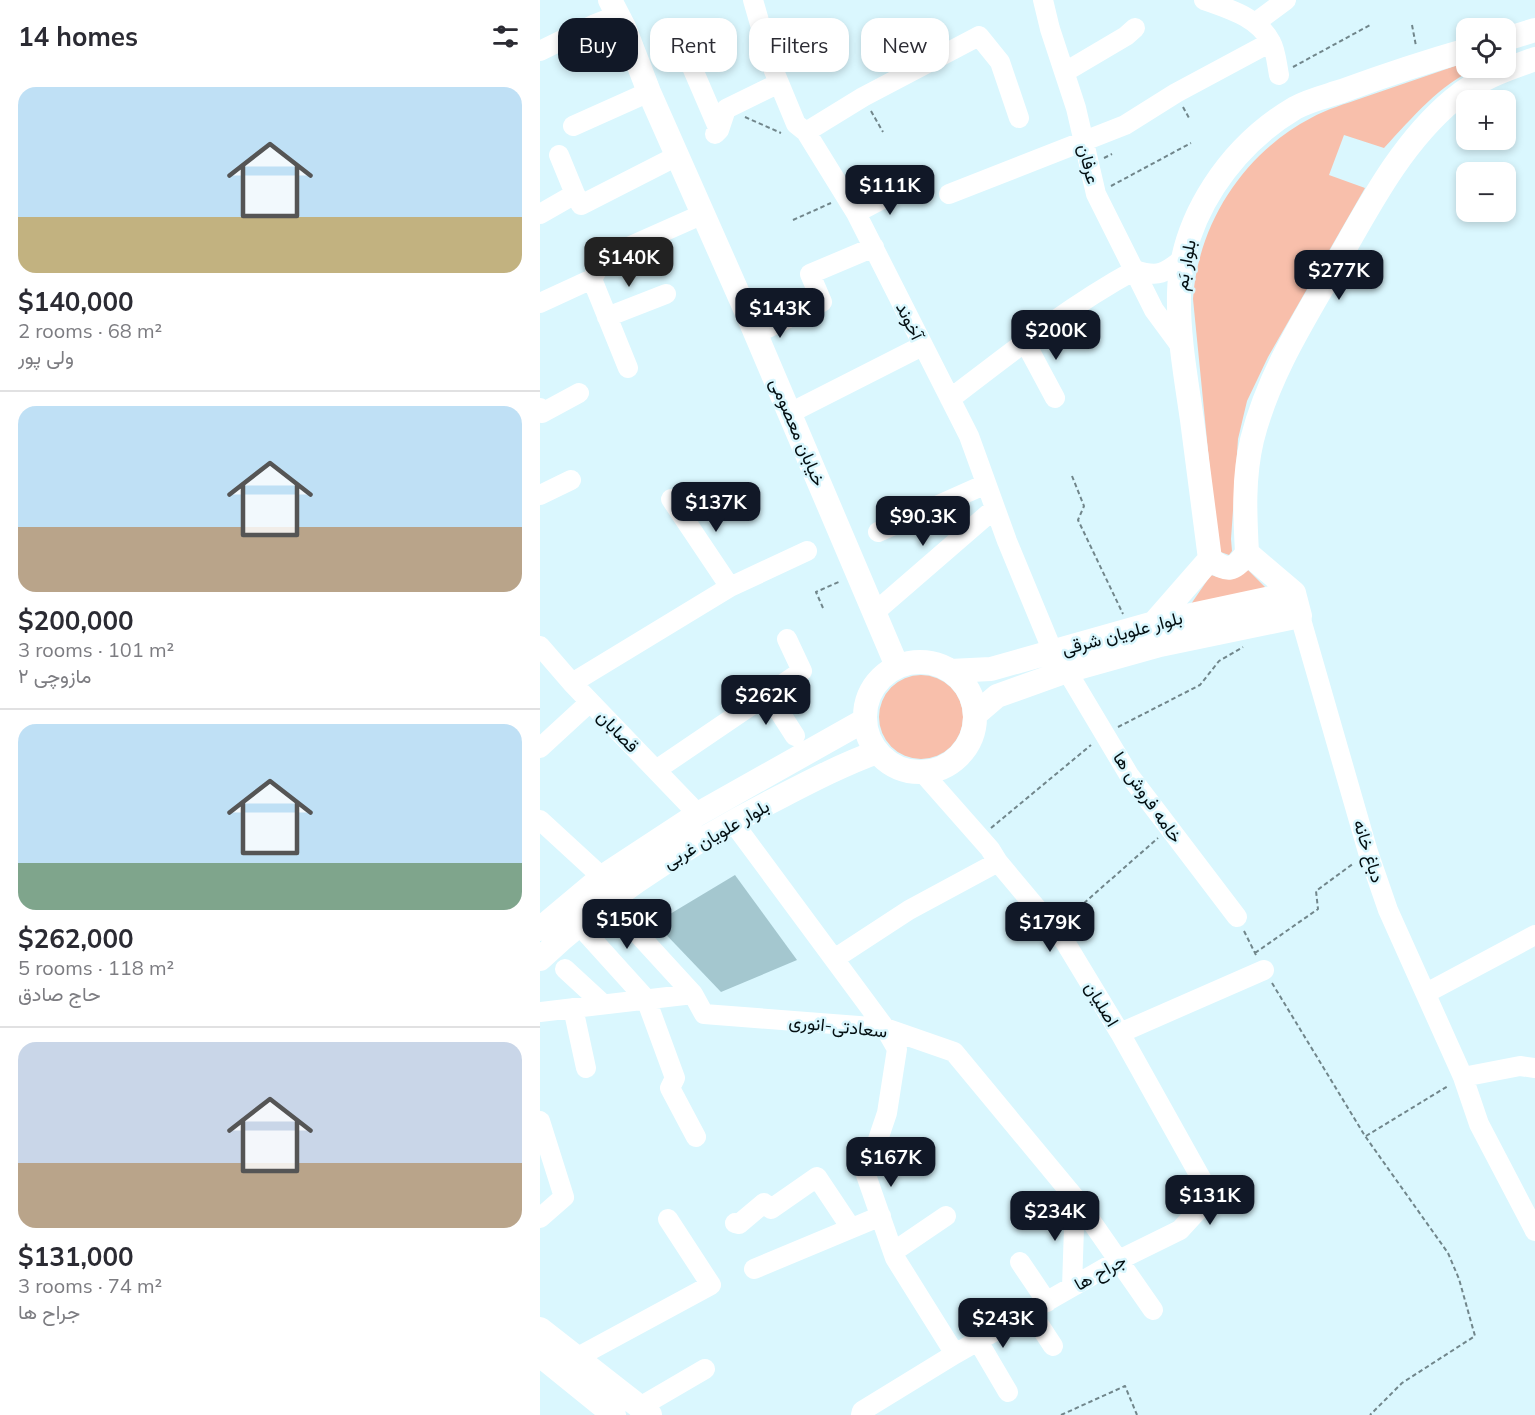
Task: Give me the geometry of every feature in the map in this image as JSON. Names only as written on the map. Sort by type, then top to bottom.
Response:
[{"type":"main road","name":"خیابان معصومی","points":[[621,11],[649,92],[790,413],[897,666]]},
{"type":"main road","points":[[1516,36],[1535,30]]},
{"type":"main road","name":"بلوار بَم","points":[[1210,559],[1182,348],[1179,292],[1184,258],[1193,228],[1210,191],[1225,171],[1261,133],[1296,107],[1420,63],[1456,53]]},
{"type":"main road","points":[[1155,623],[1210,559],[1221,566],[1233,567],[1238,565],[1247,553],[1244,506],[1246,472],[1263,401],[1284,354],[1399,158],[1425,127],[1454,99],[1476,83],[1535,59]]},
{"type":"main road","points":[[1247,553],[1297,604]]},
{"type":"main road","name":"بلوار علویان شرقی","points":[[950,671],[991,669],[1155,623],[1297,604]]},
{"type":"main road","name":"بلوار علویان شرقی","points":[[976,714],[997,696],[1067,671],[1160,645],[1272,620],[1297,604]]},
{"type":"main road","points":[[917,662],[934,664],[950,671],[964,682],[972,697],[976,714],[974,732],[967,747],[956,760],[940,769],[923,773],[906,771],[890,764],[877,752],[868,737],[865,720],[866,703],[873,687],[885,674],[897,666],[917,662]]},
{"type":"main road","name":"بلوار علویان غربی","points":[[540,929],[611,880],[698,814],[865,720]]},
{"type":"main road","name":"بلوار علویان غربی","points":[[540,959],[580,926],[611,880],[710,833],[847,763],[877,752]]},
{"type":"main road","points":[[540,1329],[645,1411]]},
{"type":"main road","points":[[540,1355],[589,1405],[614,1415]]},
{"type":"street","name":"آخوند","points":[[753,0],[772,66],[796,124],[806,132],[856,213],[969,436],[994,509],[1053,652]]},
{"type":"street","name":"عرفان","points":[[1043,0],[1076,108],[1096,194],[1154,310],[1182,348]]},
{"type":"street","points":[[1204,0],[1242,14],[1255,23],[1271,42],[1279,75]]},
{"type":"street","points":[[1255,23],[1286,0]]},
{"type":"street","points":[[540,51],[621,11]]},
{"type":"street","points":[[1065,72],[1135,28]]},
{"type":"street","points":[[806,132],[863,97],[978,36],[1000,62],[1019,118]]},
{"type":"street","points":[[949,194],[1125,125],[1176,93],[1271,42]]},
{"type":"street","points":[[692,72],[715,134],[726,109],[779,83]]},
{"type":"street","points":[[573,126],[649,92]]},
{"type":"street","points":[[559,155],[581,205],[677,156]]},
{"type":"street","points":[[856,213],[905,187]]},
{"type":"street","points":[[540,213],[575,195]]},
{"type":"street","points":[[540,303],[592,279],[604,258],[703,214]]},
{"type":"street","points":[[755,334],[822,302],[810,274],[874,247]]},
{"type":"street","points":[[950,399],[1025,342],[1102,288],[1135,270],[1148,274],[1164,273],[1184,258]]},
{"type":"street","points":[[592,279],[628,368]]},
{"type":"street","points":[[607,317],[666,294]]},
{"type":"street","points":[[1025,342],[1055,398]]},
{"type":"street","points":[[790,413],[922,346]]},
{"type":"street","points":[[540,408],[542,413],[579,393]]},
{"type":"street","points":[[540,495],[571,480]]},
{"type":"street","points":[[878,532],[986,484]]},
{"type":"street","points":[[671,499],[730,587]]},
{"type":"street","points":[[875,612],[994,509]]},
{"type":"street","points":[[572,683],[730,587],[807,551]]},
{"type":"street","name":"دباغ خانه","points":[[1297,604],[1368,852],[1388,910],[1463,1077],[1479,1124],[1535,1231]]},
{"type":"street","points":[[656,770],[802,671],[786,639]]},
{"type":"street","name":"قصابان","points":[[540,646],[572,683],[698,814]]},
{"type":"street","name":"خامه فروش ها","points":[[1067,671],[1129,775],[1237,917]]},
{"type":"street","points":[[768,694],[795,736]]},
{"type":"street","points":[[540,748],[590,702]]},
{"type":"street","name":"اصلیان","points":[[923,773],[980,837],[1065,942],[1120,1033],[1211,1196]]},
{"type":"street","points":[[732,821],[885,1029],[897,1049],[887,1113],[866,1175],[893,1252],[955,1354]]},
{"type":"street","points":[[542,826],[611,880]]},
{"type":"street","points":[[834,959],[909,910],[998,862]]},
{"type":"street","points":[[627,922],[693,994]]},
{"type":"street","points":[[580,926],[646,999],[675,1078],[670,1089],[696,1137]]},
{"type":"street","points":[[1425,992],[1535,935]]},
{"type":"street","points":[[1120,1033],[1260,961]]},
{"type":"street","points":[[565,969],[603,1005]]},
{"type":"street","points":[[540,1012],[693,994]]},
{"type":"street","name":"سعادتی-انوری","points":[[693,994],[704,1014],[885,1029],[954,1053],[1075,1198],[1153,1310]]},
{"type":"street","points":[[573,1008],[586,1068]]},
{"type":"street","points":[[1463,1077],[1520,1066],[1535,1068]]},
{"type":"street","points":[[540,1121],[564,1197],[540,1218]]},
{"type":"street","points":[[735,1223],[739,1224],[764,1203],[771,1209],[817,1177],[851,1228]]},
{"type":"street","name":"جراح ها","points":[[861,1415],[862,1411],[955,1354],[1119,1260],[1180,1230],[1211,1196]]},
{"type":"street","points":[[1072,1287],[1075,1198]]},
{"type":"street","points":[[754,1269],[881,1216]]},
{"type":"street","points":[[893,1252],[946,1216]]},
{"type":"street","points":[[576,1358],[711,1286],[668,1219]]},
{"type":"street","points":[[1020,1262],[1053,1346]]},
{"type":"street","points":[[978,1341],[1008,1392]]},
{"type":"street","points":[[645,1411],[705,1370]]},
{"type":"path","points":[[1279,75],[1372,24]]},
{"type":"path","points":[[1412,25],[1420,63]]},
{"type":"path","points":[[863,97],[883,132]]},
{"type":"path","points":[[726,109],[783,134]]},
{"type":"path","points":[[1096,194],[1191,143]]},
{"type":"path","points":[[793,220],[845,196]]},
{"type":"path","points":[[1072,476],[1084,506],[1078,520],[1131,630]]},
{"type":"path","points":[[823,608],[816,592],[858,574]]},
{"type":"path","points":[[980,837],[1105,735],[1200,685],[1219,661]]},
{"type":"path","points":[[1054,929],[1169,829]]},
{"type":"path","points":[[1260,961],[1317,909],[1316,891],[1368,852]]},
{"type":"path","points":[[1237,917],[1260,961],[1365,1136],[1448,1253],[1459,1279],[1475,1336],[1402,1383],[1370,1415]]},
{"type":"path","points":[[1365,1136],[1463,1077]]},
{"type":"path","points":[[1061,1415],[1125,1386],[1137,1415]]},
{"type":"shaded area","points":[[1456,66],[1456,78],[1458,78],[1416,114],[1384,148],[1344,135],[1329,175],[1365,188],[1268,357],[1247,401],[1238,439],[1232,551],[1229,555],[1218,551],[1193,299],[1197,271],[1204,244],[1215,218],[1229,193],[1246,171],[1265,150],[1287,133],[1330,109]]},
{"type":"shaded area","points":[[1248,570],[1267,589],[1191,604],[1211,575],[1230,578]]},
{"type":"shaded area","points":[[913,675],[929,675],[945,682],[956,693],[963,709],[960,733],[951,747],[929,759],[913,759],[897,752],[886,741],[879,725],[879,709],[886,693],[897,682]]},
{"type":"building","points":[[735,875],[797,960],[721,992],[655,923]]}]
